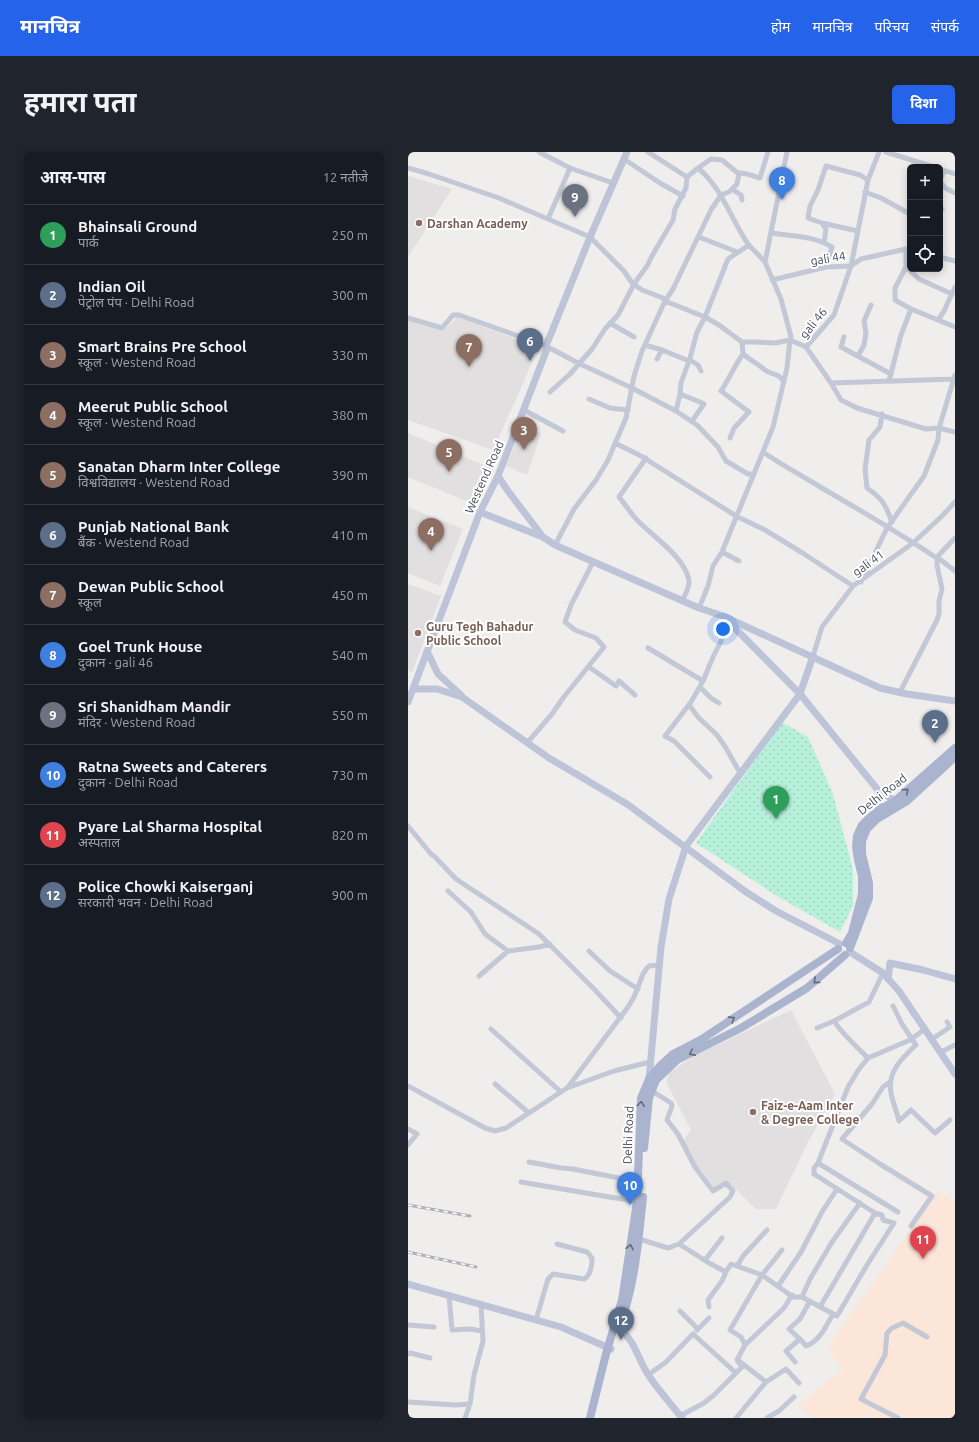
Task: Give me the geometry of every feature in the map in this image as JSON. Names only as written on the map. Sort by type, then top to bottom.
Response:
[{"type":"main road","name":"Delhi Road","points":[[897,803],[955,748]]},
{"type":"main road","points":[[639,1202],[647,1108],[652,1091],[652,1080],[677,1060],[741,1028],[807,988],[845,949],[869,898],[868,877],[862,854],[862,840],[867,829],[880,813],[897,803],[907,801],[955,757]]},
{"type":"main road","name":"Delhi Road","points":[[590,1418],[617,1327],[622,1300],[639,1239],[641,1098],[652,1080],[673,1054],[702,1039],[845,949]]},
{"type":"main road","name":"Delhi Road","points":[[629,1275],[639,1202]]},
{"type":"main road","name":"Delhi Road","points":[[593,1418],[610,1348]]},
{"type":"street","points":[[539,152],[570,168],[613,183]]},
{"type":"street","points":[[648,152],[687,177]]},
{"type":"street","points":[[550,392],[570,374],[578,363],[592,349],[618,315],[634,284],[647,266],[673,220],[675,209],[683,196],[687,177],[710,159],[722,160],[738,173],[744,172],[751,176],[760,178],[768,152]]},
{"type":"street","name":"gali 46","points":[[787,152],[766,262],[772,280],[781,299],[791,336],[790,340],[806,347],[834,315],[851,266],[868,180],[879,152]]},
{"type":"street","points":[[886,152],[924,164]]},
{"type":"street","points":[[625,156],[660,183],[683,196]]},
{"type":"street","name":"Westend Road","points":[[408,702],[480,512],[498,476],[547,349],[546,346],[590,237],[625,156]]},
{"type":"street","points":[[858,231],[822,223],[808,218],[810,206],[818,190],[826,166],[860,175],[868,180]]},
{"type":"street","points":[[408,168],[499,198],[590,237],[624,271],[634,284],[642,290],[664,298],[665,301],[705,317],[719,325],[742,342],[775,343],[790,340],[787,368],[773,427],[722,552],[713,566],[708,586],[699,608]]},
{"type":"street","points":[[548,219],[570,168]]},
{"type":"street","points":[[698,168],[708,176],[721,195],[748,244],[766,262]]},
{"type":"street","points":[[943,170],[955,174]]},
{"type":"street","points":[[555,545],[574,509],[596,480],[608,460],[626,418],[634,376],[645,345],[665,301],[673,289],[711,210],[721,195],[729,192],[737,184],[738,173]]},
{"type":"street","points":[[943,185],[955,194]]},
{"type":"street","points":[[732,189],[741,195],[742,200]]},
{"type":"street","points":[[866,192],[887,201],[907,212]]},
{"type":"street","points":[[822,223],[826,229],[824,242]]},
{"type":"street","points":[[771,233],[824,242],[832,247],[826,267]]},
{"type":"street","points":[[698,237],[737,252]]},
{"type":"street","points":[[676,411],[681,383],[698,332],[728,259],[748,244]]},
{"type":"street","name":"gali 44","points":[[772,280],[826,267],[851,266],[861,259],[907,250]]},
{"type":"street","points":[[943,258],[955,261]]},
{"type":"street","points":[[907,259],[906,268],[895,288],[895,300],[911,309],[955,327]]},
{"type":"street","points":[[906,268],[919,279],[952,294]]},
{"type":"street","points":[[938,320],[944,311],[955,287]]},
{"type":"street","points":[[858,356],[864,346],[866,333],[864,322],[871,305]]},
{"type":"street","points":[[889,381],[901,335],[911,309]]},
{"type":"street","points":[[408,318],[442,328],[454,315],[459,315],[546,346],[676,411],[697,425],[718,447],[726,461],[748,474],[754,474]]},
{"type":"street","points":[[610,324],[634,337]]},
{"type":"street","points":[[844,337],[841,347],[891,374]]},
{"type":"street","points":[[730,438],[734,428],[749,412],[721,391],[743,354],[742,342]]},
{"type":"street","points":[[645,345],[689,361],[698,365],[702,370]]},
{"type":"street","points":[[806,347],[841,400],[857,408],[882,414],[926,429],[939,428],[955,432]]},
{"type":"street","points":[[657,359],[662,350]]},
{"type":"street","points":[[743,354],[760,365],[766,371],[780,375],[784,382]]},
{"type":"street","points":[[831,383],[955,378],[939,428],[938,440],[924,476],[887,528],[861,582]]},
{"type":"street","points":[[680,394],[704,404],[692,421]]},
{"type":"street","points":[[589,399],[610,408],[628,410]]},
{"type":"street","points":[[524,410],[563,430]]},
{"type":"street","points":[[882,414],[880,427],[869,440],[865,476],[867,488],[886,505],[892,522]]},
{"type":"street","points":[[615,443],[646,458],[736,516],[765,530],[853,586]]},
{"type":"street","points":[[763,452],[913,543],[935,558],[937,557],[955,571]]},
{"type":"street","points":[[646,458],[619,496],[636,519],[667,546],[683,567],[689,581],[687,591],[682,600]]},
{"type":"street","points":[[498,476],[543,537]]},
{"type":"street","name":"gali 41","points":[[813,656],[822,627],[853,586],[861,582],[913,543],[955,502]]},
{"type":"street","points":[[480,512],[543,537],[555,545],[699,608],[723,616],[880,688],[955,701]]},
{"type":"street","points":[[900,692],[937,620],[942,589],[937,565],[937,557],[955,538]]},
{"type":"street","points":[[722,552],[738,561]]},
{"type":"street","points":[[527,743],[547,720],[604,647],[596,638],[575,630],[565,622],[571,605],[593,562]]},
{"type":"street","points":[[723,616],[800,694],[878,790],[897,803]]},
{"type":"street","points":[[710,777],[674,741],[665,736],[689,705],[700,687],[730,623]]},
{"type":"street","points":[[648,648],[703,681]]},
{"type":"street","points":[[427,651],[438,674],[462,697],[527,743],[549,758],[627,804],[686,846],[746,892],[776,911],[845,949],[883,973],[899,991],[955,1074]]},
{"type":"street","points":[[652,1080],[650,1062],[661,947],[669,899],[686,846],[800,694],[813,656]]},
{"type":"street","points":[[589,667],[616,686],[619,681],[635,695]]},
{"type":"street","points":[[700,687],[711,698],[719,703]]},
{"type":"street","points":[[413,689],[437,689],[462,697]]},
{"type":"street","points":[[689,705],[726,748],[740,773]]},
{"type":"street","points":[[878,790],[880,813]]},
{"type":"street","points":[[408,826],[431,854],[436,857],[456,879],[539,934],[621,1018]]},
{"type":"street","points":[[448,891],[471,912],[485,934],[508,951]]},
{"type":"street","points":[[479,976],[508,951],[550,944]]},
{"type":"street","points":[[589,951],[610,971],[638,989]]},
{"type":"street","points":[[888,979],[890,963],[955,978]]},
{"type":"street","points":[[567,1088],[621,1018],[638,989],[643,974],[647,968],[649,966],[659,966]]},
{"type":"street","points":[[817,1028],[834,1021],[869,1002],[883,973]]},
{"type":"street","points":[[893,1006],[902,1024],[913,1038],[916,1045],[904,1056],[895,1068],[890,1082],[891,1094],[899,1121],[911,1110],[935,1133],[950,1120]]},
{"type":"street","points":[[834,1021],[842,1033],[850,1039],[868,1058]]},
{"type":"street","points":[[932,1039],[950,1027],[947,1022]]},
{"type":"street","points":[[491,1029],[561,1092]]},
{"type":"street","points":[[709,1307],[708,1300],[722,1282],[731,1264],[762,1275],[793,1297],[802,1297],[837,1316],[894,1223],[883,1220],[882,1215],[875,1213],[814,1174],[814,1168],[818,1163],[848,1087],[859,1069],[868,1058],[913,1038],[925,1029]]},
{"type":"street","points":[[941,1052],[955,1045]]},
{"type":"street","points":[[408,1086],[485,1128],[495,1131],[506,1128],[567,1088],[614,1072],[650,1062]]},
{"type":"street","points":[[890,1082],[883,1087],[872,1104],[842,1139],[932,1196],[911,1226]]},
{"type":"street","points":[[495,1084],[529,1113]]},
{"type":"street","points":[[639,1239],[668,1248],[679,1244],[730,1197],[733,1191],[726,1183],[713,1191],[695,1167],[678,1134],[667,1120],[672,1106],[671,1103],[652,1091]]},
{"type":"street","points":[[408,1129],[417,1134],[408,1145]]},
{"type":"street","points":[[529,1162],[561,1168],[574,1168],[639,1182]]},
{"type":"street","points":[[818,1163],[898,1212]]},
{"type":"street","points":[[521,1182],[639,1202]]},
{"type":"street","points":[[778,1286],[801,1252],[822,1212],[837,1189]]},
{"type":"street","points":[[802,1297],[810,1279],[832,1242],[860,1203]]},
{"type":"street","points":[[820,1307],[875,1213]]},
{"type":"street","points":[[737,1266],[743,1256],[767,1230]]},
{"type":"street","points":[[705,1260],[722,1238]]},
{"type":"street","points":[[536,1320],[550,1275],[553,1274],[584,1279],[588,1276],[592,1267],[592,1258],[587,1252],[557,1244]]},
{"type":"street","points":[[679,1244],[726,1272]]},
{"type":"street","points":[[745,1345],[741,1337],[730,1330],[762,1275],[782,1250]]},
{"type":"street","points":[[408,1284],[561,1327],[610,1348]]},
{"type":"street","points":[[449,1295],[452,1330],[470,1329],[482,1331]]},
{"type":"street","points":[[737,1360],[745,1345],[784,1308],[792,1295]]},
{"type":"street","points":[[810,1301],[800,1319],[789,1329],[806,1346],[813,1343],[823,1331],[833,1314]]},
{"type":"street","points":[[465,1418],[470,1404],[474,1375],[483,1341],[481,1304]]},
{"type":"street","points":[[680,1311],[698,1329]]},
{"type":"street","points":[[648,1375],[666,1362],[709,1318]]},
{"type":"street","points":[[898,1418],[861,1399],[885,1355],[887,1333],[892,1328],[903,1323],[927,1337]]},
{"type":"street","points":[[408,1325],[434,1327]]},
{"type":"street","points":[[617,1327],[631,1339],[648,1375],[681,1417],[709,1399],[742,1367],[737,1360]]},
{"type":"street","points":[[693,1334],[736,1373]]},
{"type":"street","points":[[795,1362],[786,1351],[800,1339]]},
{"type":"street","points":[[408,1354],[410,1353],[430,1358]]},
{"type":"street","points":[[737,1360],[766,1382]]},
{"type":"street","points":[[736,1418],[766,1382],[786,1369],[798,1383]]},
{"type":"street","points":[[767,1418],[779,1411],[794,1397]]},
{"type":"street","points":[[408,1402],[456,1405],[470,1404]]},
{"type":"shaded area","name":"Darshan Academy","points":[[408,176],[452,189],[408,257]]},
{"type":"shaded area","points":[[457,317],[538,347],[493,450],[408,420],[408,320],[443,331]]},
{"type":"shaded area","points":[[522,426],[541,434],[527,475],[506,466]]},
{"type":"shaded area","points":[[408,433],[491,468],[476,505],[408,477]]},
{"type":"shaded area","points":[[408,507],[463,529],[440,586],[408,573]]},
{"type":"shaded area","name":"Guru Tegh Bahadur Public School","points":[[408,584],[441,596],[412,672],[408,670]]},
{"type":"shaded area","name":"Faiz-e-Aam Inter & Degree College","points":[[791,1010],[835,1094],[808,1142],[776,1209],[756,1209],[726,1180],[714,1188],[681,1144],[691,1130],[666,1082],[670,1072],[694,1056]]},
{"type":"shaded area","points":[[937,1192],[955,1201],[955,1418],[812,1418],[798,1405],[842,1370],[828,1347]]},
{"type":"green space","points":[[782,722],[808,737],[833,794],[853,869],[853,906],[840,932],[780,898],[696,843]]},
{"type":"railway","points":[[408,1205],[470,1216]]},
{"type":"railway","points":[[408,1252],[476,1267]]},
{"type":"place","name":"Goel Trunk House","points":[[782,200]]},
{"type":"place","name":"Sri Shanidham Mandir","points":[[575,217]]},
{"type":"place","name":"Darshan Academy","points":[[419,223]]},
{"type":"place","name":"Punjab National Bank","points":[[530,361]]},
{"type":"place","name":"Dewan Public School","points":[[469,367]]},
{"type":"place","name":"Smart Brains Pre School","points":[[524,450]]},
{"type":"place","name":"Sanatan Dharm Inter College","points":[[449,472]]},
{"type":"place","name":"Meerut Public School","points":[[431,551]]},
{"type":"place","name":"Guru Tegh Bahadur Public School","points":[[418,633]]},
{"type":"place","name":"Indian Oil","points":[[935,743]]},
{"type":"place","name":"Bhainsali Ground","points":[[776,819]]},
{"type":"place","name":"Faiz-e-Aam Inter & Degree College","points":[[753,1112]]},
{"type":"place","name":"Ratna Sweets and Caterers","points":[[630,1205]]},
{"type":"place","name":"Pyare Lal Sharma Hospital","points":[[923,1259]]},
{"type":"place","name":"Police Chowki Kaiserganj","points":[[621,1340]]}]
